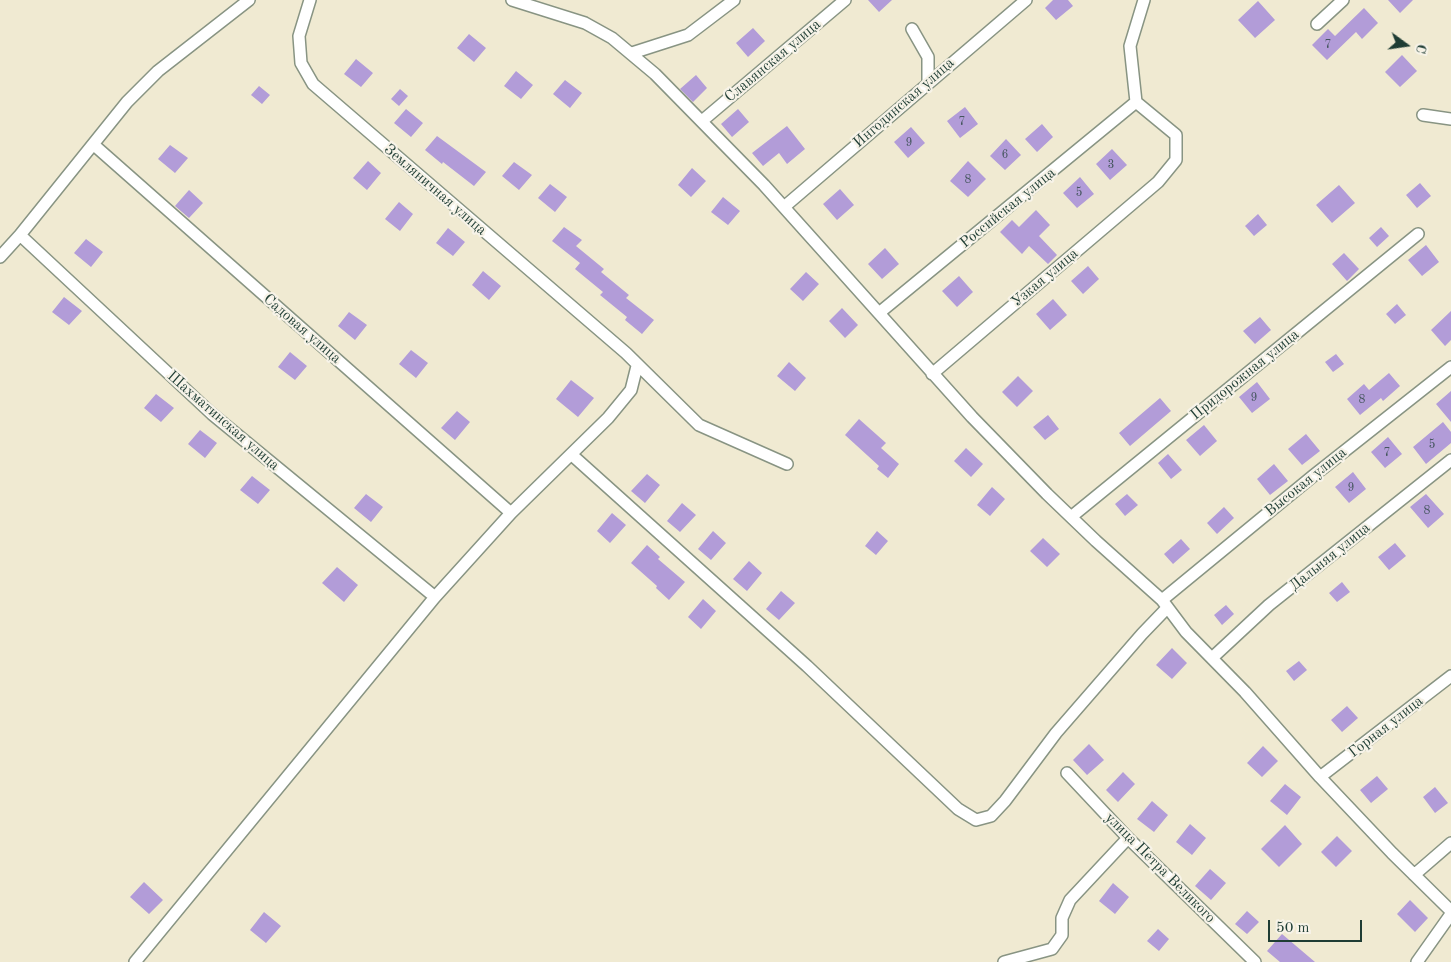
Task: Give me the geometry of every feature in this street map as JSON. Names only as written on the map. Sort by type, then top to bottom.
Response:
[{"type":"street","points":[[0,257],[94,145],[127,102],[158,71],[249,0]]},
{"type":"street","name":"Земляничная улица","points":[[310,0],[299,36],[301,62],[312,84],[626,353],[637,366],[699,425],[787,464]]},
{"type":"street","points":[[512,0],[585,23],[612,38],[656,74],[784,207],[932,374],[1046,494],[1165,604],[1186,632],[1245,692],[1320,777],[1451,912],[1416,962]]},
{"type":"street","points":[[537,0],[544,10]]},
{"type":"street","points":[[632,53],[688,35],[734,0]]},
{"type":"street","name":"Славянская улица","points":[[702,121],[845,0]]},
{"type":"street","name":"Ингодинская улица","points":[[784,207],[1026,0]]},
{"type":"street","points":[[1136,102],[1130,46],[1144,0]]},
{"type":"street","points":[[1317,24],[1343,0]]},
{"type":"street","points":[[912,29],[928,58],[928,82]]},
{"type":"street","name":"Узкая улица","points":[[932,374],[1158,182],[1176,160],[1176,135],[1136,102]]},
{"type":"street","name":"Российская улица","points":[[879,314],[1136,102]]},
{"type":"street","points":[[1423,115],[1451,119]]},
{"type":"street","name":"Садовая улица","points":[[94,145],[511,513]]},
{"type":"street","name":"Придорожная улица","points":[[1071,517],[1418,234]]},
{"type":"street","name":"Шахматинская улица","points":[[20,235],[212,414],[435,597]]},
{"type":"street","points":[[135,962],[435,597],[511,513],[608,418],[631,390],[637,366]]},
{"type":"street","name":"Высокая улица","points":[[572,455],[806,666],[958,809],[976,820],[991,816],[1005,801],[1056,733],[1142,634],[1165,604],[1313,476],[1451,367]]},
{"type":"street","name":"Дальняя улица","points":[[1212,658],[1269,605],[1451,460]]},
{"type":"street","name":"Горная улица","points":[[1320,777],[1451,676]]},
{"type":"street","name":"улица Петра Великого","points":[[1067,773],[1128,838],[1254,962]]},
{"type":"street","points":[[1004,962],[1052,949],[1062,935],[1062,918],[1070,900],[1128,838]]},
{"type":"street","points":[[1414,875],[1451,843]]},
{"type":"building","points":[[868,0],[892,0],[879,12]]},
{"type":"building","points":[[1053,0],[1068,0],[1073,6],[1056,20],[1045,8]]},
{"type":"building","points":[[1388,0],[1413,0],[1400,13]]},
{"type":"building","points":[[1258,1],[1275,20],[1255,38],[1238,20]]},
{"type":"building","points":[[1364,8],[1378,23],[1362,39],[1356,32],[1327,60],[1312,45],[1328,29],[1335,36]]},
{"type":"building","points":[[753,28],[765,41],[748,57],[736,43]]},
{"type":"building","points":[[469,34],[486,48],[474,62],[457,48]]},
{"type":"building","points":[[1402,55],[1417,71],[1400,87],[1385,72]]},
{"type":"building","points":[[356,59],[373,73],[361,87],[344,74]]},
{"type":"building","points":[[516,71],[533,85],[521,99],[504,86]]},
{"type":"building","points":[[696,75],[707,88],[693,102],[680,89]]},
{"type":"building","points":[[565,80],[582,93],[570,108],[553,94]]},
{"type":"building","points":[[259,86],[270,95],[262,104],[251,95]]},
{"type":"building","points":[[400,89],[408,96],[399,106],[391,99]]},
{"type":"building","points":[[965,107],[978,124],[960,138],[947,121]]},
{"type":"building","points":[[406,109],[423,123],[411,137],[394,123]]},
{"type":"building","points":[[738,109],[749,122],[732,137],[721,124]]},
{"type":"building","points":[[1042,124],[1053,137],[1037,152],[1025,139]]},
{"type":"building","points":[[787,126],[805,149],[787,164],[779,153],[763,166],[752,153]]},
{"type":"building","points":[[911,127],[925,143],[908,158],[894,142]]},
{"type":"building","points":[[437,136],[486,172],[474,186],[425,150]]},
{"type":"building","points":[[1006,139],[1021,155],[1005,170],[990,156]]},
{"type":"building","points":[[170,145],[188,158],[175,173],[158,159]]},
{"type":"building","points":[[1112,149],[1127,165],[1110,180],[1096,164]]},
{"type":"building","points":[[368,161],[381,173],[367,190],[353,178]]},
{"type":"building","points":[[968,161],[986,179],[968,197],[950,181]]},
{"type":"building","points":[[514,162],[532,175],[519,190],[502,176]]},
{"type":"building","points":[[692,168],[706,181],[691,197],[678,185]]},
{"type":"building","points":[[1080,177],[1094,194],[1077,208],[1063,193]]},
{"type":"building","points":[[1420,183],[1431,196],[1417,208],[1406,195]]},
{"type":"building","points":[[550,184],[567,197],[555,212],[538,198]]},
{"type":"building","points":[[1339,185],[1355,203],[1332,223],[1316,205]]},
{"type":"building","points":[[840,189],[854,205],[837,220],[823,204]]},
{"type":"building","points":[[189,190],[203,203],[189,218],[175,206]]},
{"type":"building","points":[[723,197],[740,211],[728,225],[711,212]]},
{"type":"building","points":[[399,202],[413,214],[400,231],[385,219]]},
{"type":"building","points":[[1036,210],[1050,225],[1039,236],[1057,255],[1048,264],[1029,246],[1022,254],[1000,232],[1012,220],[1019,227]]},
{"type":"building","points":[[1258,214],[1267,225],[1254,236],[1245,226]]},
{"type":"building","points":[[564,227],[582,240],[576,246],[604,269],[601,272],[629,295],[626,298],[654,320],[642,334],[625,320],[627,317],[600,295],[603,292],[575,269],[580,263],[552,241]]},
{"type":"building","points":[[1381,227],[1389,236],[1377,247],[1369,238]]},
{"type":"building","points":[[448,228],[465,242],[453,256],[436,243]]},
{"type":"building","points":[[86,239],[103,252],[91,267],[74,253]]},
{"type":"building","points":[[1426,245],[1439,262],[1422,276],[1408,260]]},
{"type":"building","points":[[885,248],[899,264],[882,279],[868,264]]},
{"type":"building","points":[[1344,253],[1359,269],[1347,281],[1332,264]]},
{"type":"building","points":[[1088,266],[1099,279],[1083,294],[1071,281]]},
{"type":"building","points":[[483,271],[501,286],[489,300],[472,285]]},
{"type":"building","points":[[806,272],[819,284],[803,301],[790,289]]},
{"type":"building","points":[[959,276],[973,292],[957,307],[942,291]]},
{"type":"building","points":[[64,297],[82,311],[69,325],[52,312]]},
{"type":"building","points":[[1053,299],[1067,315],[1050,330],[1036,314]]},
{"type":"building","points":[[1397,304],[1406,315],[1395,324],[1386,314]]},
{"type":"building","points":[[842,308],[858,325],[845,338],[829,321]]},
{"type":"building","points":[[1451,311],[1451,340],[1445,346],[1431,330]]},
{"type":"building","points":[[349,312],[367,325],[355,340],[338,326]]},
{"type":"building","points":[[1260,317],[1271,330],[1255,344],[1243,331]]},
{"type":"building","points":[[411,350],[428,363],[416,378],[399,364]]},
{"type":"building","points":[[290,352],[307,366],[295,380],[278,367]]},
{"type":"building","points":[[1336,354],[1344,364],[1333,372],[1325,362]]},
{"type":"building","points":[[789,362],[806,378],[795,391],[777,376]]},
{"type":"building","points":[[1389,373],[1400,386],[1383,401],[1381,398],[1360,415],[1347,399],[1364,384],[1369,390]]},
{"type":"building","points":[[1018,376],[1033,391],[1017,407],[1002,392]]},
{"type":"building","points":[[571,380],[594,398],[578,417],[556,399]]},
{"type":"building","points":[[1257,382],[1270,399],[1252,413],[1239,397]]},
{"type":"building","points":[[1451,391],[1451,422],[1436,404]]},
{"type":"building","points":[[156,394],[174,408],[161,422],[144,408]]},
{"type":"building","points":[[1160,398],[1171,411],[1130,446],[1119,433]]},
{"type":"building","points":[[457,411],[470,422],[455,440],[441,428]]},
{"type":"building","points":[[1048,415],[1059,429],[1045,440],[1033,427]]},
{"type":"building","points":[[859,419],[886,443],[881,448],[899,464],[888,478],[877,469],[879,466],[845,435]]},
{"type":"building","points":[[1443,422],[1451,432],[1451,443],[1426,464],[1413,447]]},
{"type":"building","points":[[1204,425],[1217,441],[1200,456],[1186,440]]},
{"type":"building","points":[[200,430],[217,443],[205,458],[188,444]]},
{"type":"building","points":[[1306,434],[1320,451],[1302,465],[1288,449]]},
{"type":"building","points":[[1388,437],[1402,454],[1385,468],[1371,452]]},
{"type":"building","points":[[966,448],[983,464],[971,477],[954,461]]},
{"type":"building","points":[[1168,454],[1182,470],[1171,479],[1158,463]]},
{"type":"building","points":[[1274,464],[1288,481],[1270,495],[1257,479]]},
{"type":"building","points":[[1353,472],[1366,489],[1349,503],[1335,487]]},
{"type":"building","points":[[647,474],[660,485],[645,503],[631,491]]},
{"type":"building","points":[[252,476],[270,490],[258,504],[240,490]]},
{"type":"building","points":[[992,487],[1005,499],[990,516],[977,505]]},
{"type":"building","points":[[366,494],[383,507],[371,522],[354,508]]},
{"type":"building","points":[[1127,494],[1138,505],[1125,516],[1115,504]]},
{"type":"building","points":[[1426,494],[1444,514],[1428,528],[1410,507]]},
{"type":"building","points":[[682,503],[696,515],[680,532],[667,521]]},
{"type":"building","points":[[1224,507],[1234,518],[1217,534],[1207,523]]},
{"type":"building","points":[[612,513],[626,525],[610,543],[597,531]]},
{"type":"building","points":[[713,531],[726,543],[711,560],[698,549]]},
{"type":"building","points":[[877,531],[888,541],[876,555],[865,546]]},
{"type":"building","points":[[1043,538],[1060,554],[1047,567],[1030,551]]},
{"type":"building","points":[[1181,539],[1190,549],[1173,564],[1164,554]]},
{"type":"building","points":[[1395,543],[1406,556],[1389,570],[1378,557]]},
{"type":"building","points":[[647,545],[660,557],[658,559],[685,582],[669,600],[656,588],[657,586],[631,563]]},
{"type":"building","points":[[749,561],[762,573],[747,591],[733,579]]},
{"type":"building","points":[[337,567],[358,585],[344,602],[322,583]]},
{"type":"building","points":[[1342,582],[1350,592],[1337,602],[1329,593]]},
{"type":"building","points":[[781,591],[795,603],[779,620],[766,609]]},
{"type":"building","points":[[703,599],[716,611],[701,629],[688,617]]},
{"type":"building","points":[[1226,605],[1234,614],[1222,625],[1214,615]]},
{"type":"building","points":[[1172,648],[1187,663],[1172,679],[1156,665]]},
{"type":"building","points":[[1299,661],[1307,670],[1294,681],[1286,671]]},
{"type":"building","points":[[1347,706],[1358,718],[1342,732],[1331,720]]},
{"type":"building","points":[[1089,744],[1104,760],[1087,775],[1073,760]]},
{"type":"building","points":[[1263,746],[1278,761],[1262,777],[1247,763]]},
{"type":"building","points":[[1123,772],[1135,784],[1118,802],[1106,790]]},
{"type":"building","points":[[1377,776],[1388,789],[1371,803],[1360,790]]},
{"type":"building","points":[[1285,784],[1301,797],[1287,815],[1270,801]]},
{"type":"building","points":[[1435,787],[1448,803],[1435,813],[1423,797]]},
{"type":"building","points":[[1152,801],[1168,815],[1154,832],[1137,819]]},
{"type":"building","points":[[1190,824],[1206,838],[1192,855],[1176,842]]},
{"type":"building","points":[[1285,825],[1302,844],[1279,867],[1261,849]]},
{"type":"building","points":[[1337,836],[1352,851],[1336,867],[1321,852]]},
{"type":"building","points":[[1210,869],[1226,883],[1211,900],[1195,886]]},
{"type":"building","points":[[144,882],[163,900],[149,914],[130,897]]},
{"type":"building","points":[[1113,883],[1129,897],[1115,914],[1099,901]]},
{"type":"building","points":[[1410,900],[1428,918],[1415,932],[1397,914]]},
{"type":"building","points":[[1247,911],[1259,922],[1247,934],[1235,924]]},
{"type":"building","points":[[264,912],[281,926],[266,943],[250,930]]},
{"type":"building","points":[[1158,929],[1169,939],[1159,951],[1147,941]]},
{"type":"building","points":[[1282,934],[1315,962],[1280,962],[1267,951]]}]
